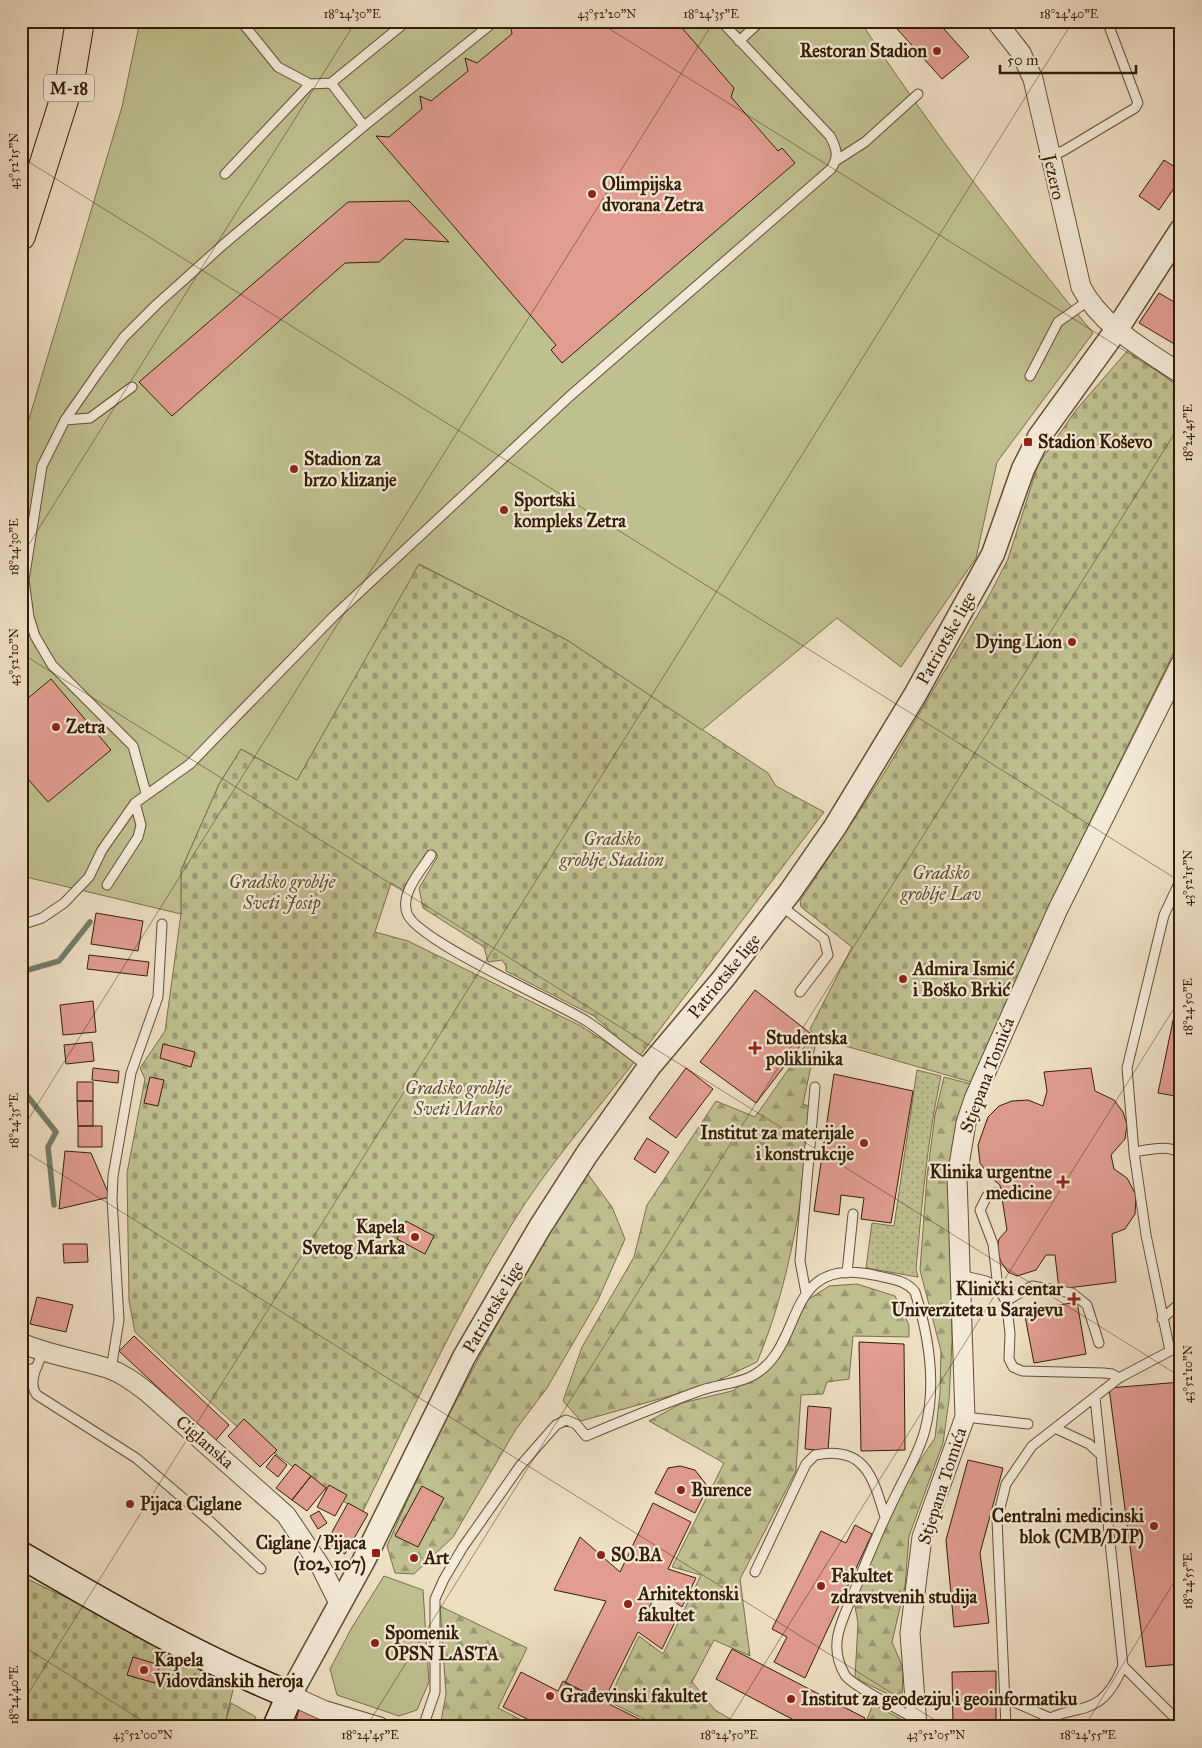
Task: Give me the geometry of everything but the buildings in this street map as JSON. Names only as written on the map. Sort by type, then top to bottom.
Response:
[{"type":"main road","name":"M-18","points":[[21,236],[70,81],[80,21]]},
{"type":"main road","points":[[21,1555],[141,1625],[243,1676],[290,1695]]},
{"type":"main road","name":"Patriotske lige","points":[[281,1725],[290,1695]]},
{"type":"street","name":"Jezero","points":[[996,21],[1021,53],[1033,79],[1081,287],[1099,315],[1117,330]]},
{"type":"street","name":"Patriotske lige","points":[[290,1695],[364,1560],[464,1357],[505,1285],[587,1154],[649,1068],[723,979],[780,904],[835,827],[915,695],[993,554],[1023,469],[1040,437],[1117,330],[1181,230]]},
{"type":"street","points":[[1117,330],[1181,374]]},
{"type":"street","name":"Stjepana Tomića","points":[[916,1723],[910,1633],[922,1536],[965,1417],[957,1177],[966,1123],[974,1099],[1058,909],[1181,663]]},
{"type":"street","name":"Ciglanska","points":[[21,1343],[40,1359],[111,1370],[127,1378],[147,1392],[286,1515],[316,1560],[339,1603]]},
{"type":"street","points":[[290,1695],[323,1710],[380,1727]]},
{"type":"lane","points":[[241,21],[278,67],[310,84],[331,83],[407,21]]},
{"type":"lane","points":[[146,793],[133,746],[52,665],[35,636],[29,618],[24,580],[42,466],[65,420],[124,337],[150,311],[224,244],[364,126],[495,21]]},
{"type":"lane","points":[[721,21],[830,136],[836,148],[837,160]]},
{"type":"lane","points":[[739,41],[761,21]]},
{"type":"lane","points":[[1050,156],[1063,151],[1135,108],[1138,104],[1106,21]]},
{"type":"lane","points":[[331,83],[364,126]]},
{"type":"lane","points":[[225,174],[310,84]]},
{"type":"lane","points":[[21,925],[42,918],[64,903],[89,877],[102,850],[135,803],[146,793],[190,764],[348,604],[570,396],[824,177],[837,160],[865,142],[918,94]]},
{"type":"lane","points":[[1030,376],[1058,322],[1088,300]]},
{"type":"lane","points":[[65,420],[90,418],[132,386]]},
{"type":"lane","points":[[107,885],[138,837],[141,825],[135,803]]},
{"type":"lane","points":[[431,855],[406,896],[407,913],[416,925],[477,963],[587,1022],[649,1068]]},
{"type":"lane","points":[[1170,1351],[1146,1235],[1134,1152],[1127,1068],[1164,915],[1181,879]]},
{"type":"lane","points":[[780,904],[824,939],[828,955],[800,992]]},
{"type":"lane","points":[[111,1370],[119,1320],[112,1199],[113,1176],[131,1073],[158,997],[162,924]]},
{"type":"lane","points":[[806,1293],[800,1261],[815,1087]]},
{"type":"lane","points":[[1134,1152],[1168,1149],[1178,1151],[1181,1154]]},
{"type":"lane","points":[[1002,1194],[995,1193],[987,1196],[980,1210],[993,1244],[998,1288],[1006,1301],[1010,1332],[1008,1359],[1013,1367],[1022,1372],[1104,1373],[1112,1374],[1119,1378]]},
{"type":"lane","points":[[847,1274],[853,1214]]},
{"type":"lane","points":[[423,1727],[435,1692],[435,1599],[463,1547],[520,1466],[556,1425],[566,1420],[576,1424],[586,1436],[703,1390],[748,1378],[759,1372],[778,1352],[806,1293],[818,1282],[836,1273],[870,1275],[904,1282],[910,1286],[915,1292],[926,1335],[930,1365],[931,1397],[925,1428],[919,1448],[885,1517],[838,1636],[839,1662],[846,1678],[916,1723]]},
{"type":"lane","points":[[960,1276],[986,1281],[998,1288]]},
{"type":"lane","points":[[1006,1301],[1032,1286],[1072,1293],[1087,1304],[1098,1343]]},
{"type":"lane","points":[[1162,1319],[1181,1302]]},
{"type":"lane","points":[[1006,1727],[997,1520],[1006,1484],[1032,1446],[1119,1378],[1170,1351],[1181,1343]]},
{"type":"lane","points":[[21,1373],[40,1359]]},
{"type":"lane","points":[[40,1359],[32,1383],[33,1390],[37,1395],[136,1458],[261,1568]]},
{"type":"lane","points":[[1036,1727],[1048,1717],[1093,1706],[1106,1696],[1123,1666],[1095,1398]]},
{"type":"lane","points":[[965,1417],[1028,1424]]},
{"type":"lane","points":[[1057,1428],[1089,1444],[1101,1455]]},
{"type":"lane","points":[[755,1572],[806,1464],[814,1455],[842,1453],[869,1470],[885,1517]]},
{"type":"lane","points":[[1123,1666],[1181,1724]]},
{"type":"lane","points":[[1005,1698],[1048,1717]]},
{"type":"green space","name":"Sportski kompleks Zetra","points":[[140,21],[860,21],[915,102],[972,180],[1093,333],[997,462],[976,558],[901,667],[837,618],[702,730],[567,640],[419,564],[297,780],[241,749],[219,784],[181,870],[181,914],[30,878],[21,871],[21,446],[122,107]]},
{"type":"green space","name":"Gradsko groblje Lav","points":[[1129,349],[1181,389],[1181,638],[1056,891],[971,1082],[814,1037],[810,1029],[852,947],[801,907],[800,901],[885,772],[990,594],[1008,559],[1038,465],[1076,410]]},
{"type":"green space","points":[[418,564],[567,640],[768,773],[776,786],[824,812],[639,1057],[594,1016],[506,971],[506,966],[502,960],[488,962],[484,947],[423,908],[419,888],[438,856],[428,850],[403,890],[391,883],[375,932],[408,941],[581,1026],[635,1061],[555,1161],[512,1224],[452,1330],[362,1513],[318,1485],[234,1424],[135,1332],[129,1301],[127,1173],[145,1079],[140,1068],[165,1031],[181,914],[181,870],[219,784],[241,749],[297,780]]},
{"type":"green space","points":[[809,1040],[816,1042],[803,1104],[815,1108],[805,1173],[794,1237],[779,1301],[757,1362],[709,1385],[581,1421],[563,1401],[582,1347],[634,1257],[647,1205],[716,1101],[755,1117]]},
{"type":"green space","points":[[917,1070],[941,1076],[926,1172],[916,1269],[918,1277],[866,1268],[872,1223],[894,1226]]},
{"type":"green space","points":[[944,1077],[971,1084],[951,1273],[952,1342],[949,1400],[943,1443],[909,1536],[905,1586],[892,1642],[903,1668],[902,1701],[855,1678],[858,1623],[854,1601],[878,1543],[913,1471],[935,1438],[940,1393],[941,1351],[920,1270],[927,1176],[935,1115]]},
{"type":"green space","points":[[587,1173],[612,1207],[625,1239],[598,1300],[547,1388],[516,1429],[453,1537],[414,1574],[395,1573],[387,1546],[431,1450],[480,1356],[532,1264]]},
{"type":"green space","points":[[857,1284],[895,1296],[909,1325],[909,1337],[853,1336],[849,1379],[827,1382],[823,1394],[801,1395],[796,1471],[740,1579],[750,1656],[714,1640],[692,1682],[715,1710],[744,1727],[660,1727],[608,1701],[639,1636],[663,1654],[701,1575],[672,1567],[724,1463],[649,1421],[682,1403],[732,1391],[766,1369],[789,1341],[806,1301],[829,1286]]},
{"type":"green space","points":[[21,1576],[138,1632],[189,1665],[234,1686],[224,1727],[21,1727]]},
{"type":"green space","points":[[384,1576],[423,1590],[429,1682],[417,1710],[399,1716],[337,1695],[330,1669],[351,1629]]},
{"type":"green space","points":[[440,1606],[527,1648],[498,1708],[535,1727],[440,1727],[446,1694]]},
{"type":"green space","points":[[231,1703],[256,1717],[253,1727],[224,1727]]},
{"type":"green space","points":[[873,1704],[908,1723],[909,1727],[864,1727]]},
{"type":"waterway","points":[[21,972],[59,961],[90,922]]},
{"type":"waterway","points":[[21,1088],[56,1132],[48,1147],[54,1205]]},
{"type":"place","name":"Restoran Stadion","points":[[937,51]]},
{"type":"place","name":"Olimpijska dvorana Zetra","points":[[592,194]]},
{"type":"place","name":"Stadion Koševo","points":[[1028,442]]},
{"type":"place","name":"Stadion za brzo klizanje","points":[[294,469]]},
{"type":"place","name":"Sportski kompleks Zetra","points":[[504,510]]},
{"type":"place","name":"Dying Lion","points":[[1072,642]]},
{"type":"place","name":"Zetra","points":[[56,727]]},
{"type":"place","name":"Admira Ismić i Boško Brkić","points":[[903,979]]},
{"type":"place","name":"Studentska poliklinika","points":[[755,1048]]},
{"type":"place","name":"Institut za materijale i konstrukcije","points":[[864,1143]]},
{"type":"place","name":"Klinika urgentne medicine","points":[[1063,1182]]},
{"type":"place","name":"Kapela Svetog Marka","points":[[415,1237]]},
{"type":"place","name":"Klinički centar Univerziteta u Sarajevu","points":[[1074,1299]]},
{"type":"place","name":"Burence","points":[[681,1490]]},
{"type":"place","name":"Pijaca Ciglane","points":[[130,1504]]},
{"type":"place","name":"Centralni medicinski blok (CMB/DIP)","points":[[1154,1526]]},
{"type":"place","name":"Ciglane / Pijaca (102, 107)","points":[[376,1553]]},
{"type":"place","name":"SO.BA","points":[[601,1555]]},
{"type":"place","name":"Art","points":[[414,1558]]},
{"type":"place","name":"Fakultet zdravstvenih studija","points":[[821,1586]]},
{"type":"place","name":"Arhitektonski fakultet","points":[[628,1604]]},
{"type":"place","name":"Spomenik OPSN LASTA","points":[[375,1643]]},
{"type":"place","name":"Kapela Vidovdanskih heroja","points":[[144,1670]]},
{"type":"place","name":"Građevinski fakultet","points":[[550,1696]]},
{"type":"place","name":"Institut za geodeziju i geoinformatiku","points":[[791,1699]]},
{"type":"park label","name":"Gradsko groblje Stadion","points":[[612,850]]},
{"type":"park label","name":"Gradsko groblje Sveti Josip","points":[[282,892]]},
{"type":"park label","name":"Gradsko groblje Sveti Marko","points":[[458,1098]]}]
